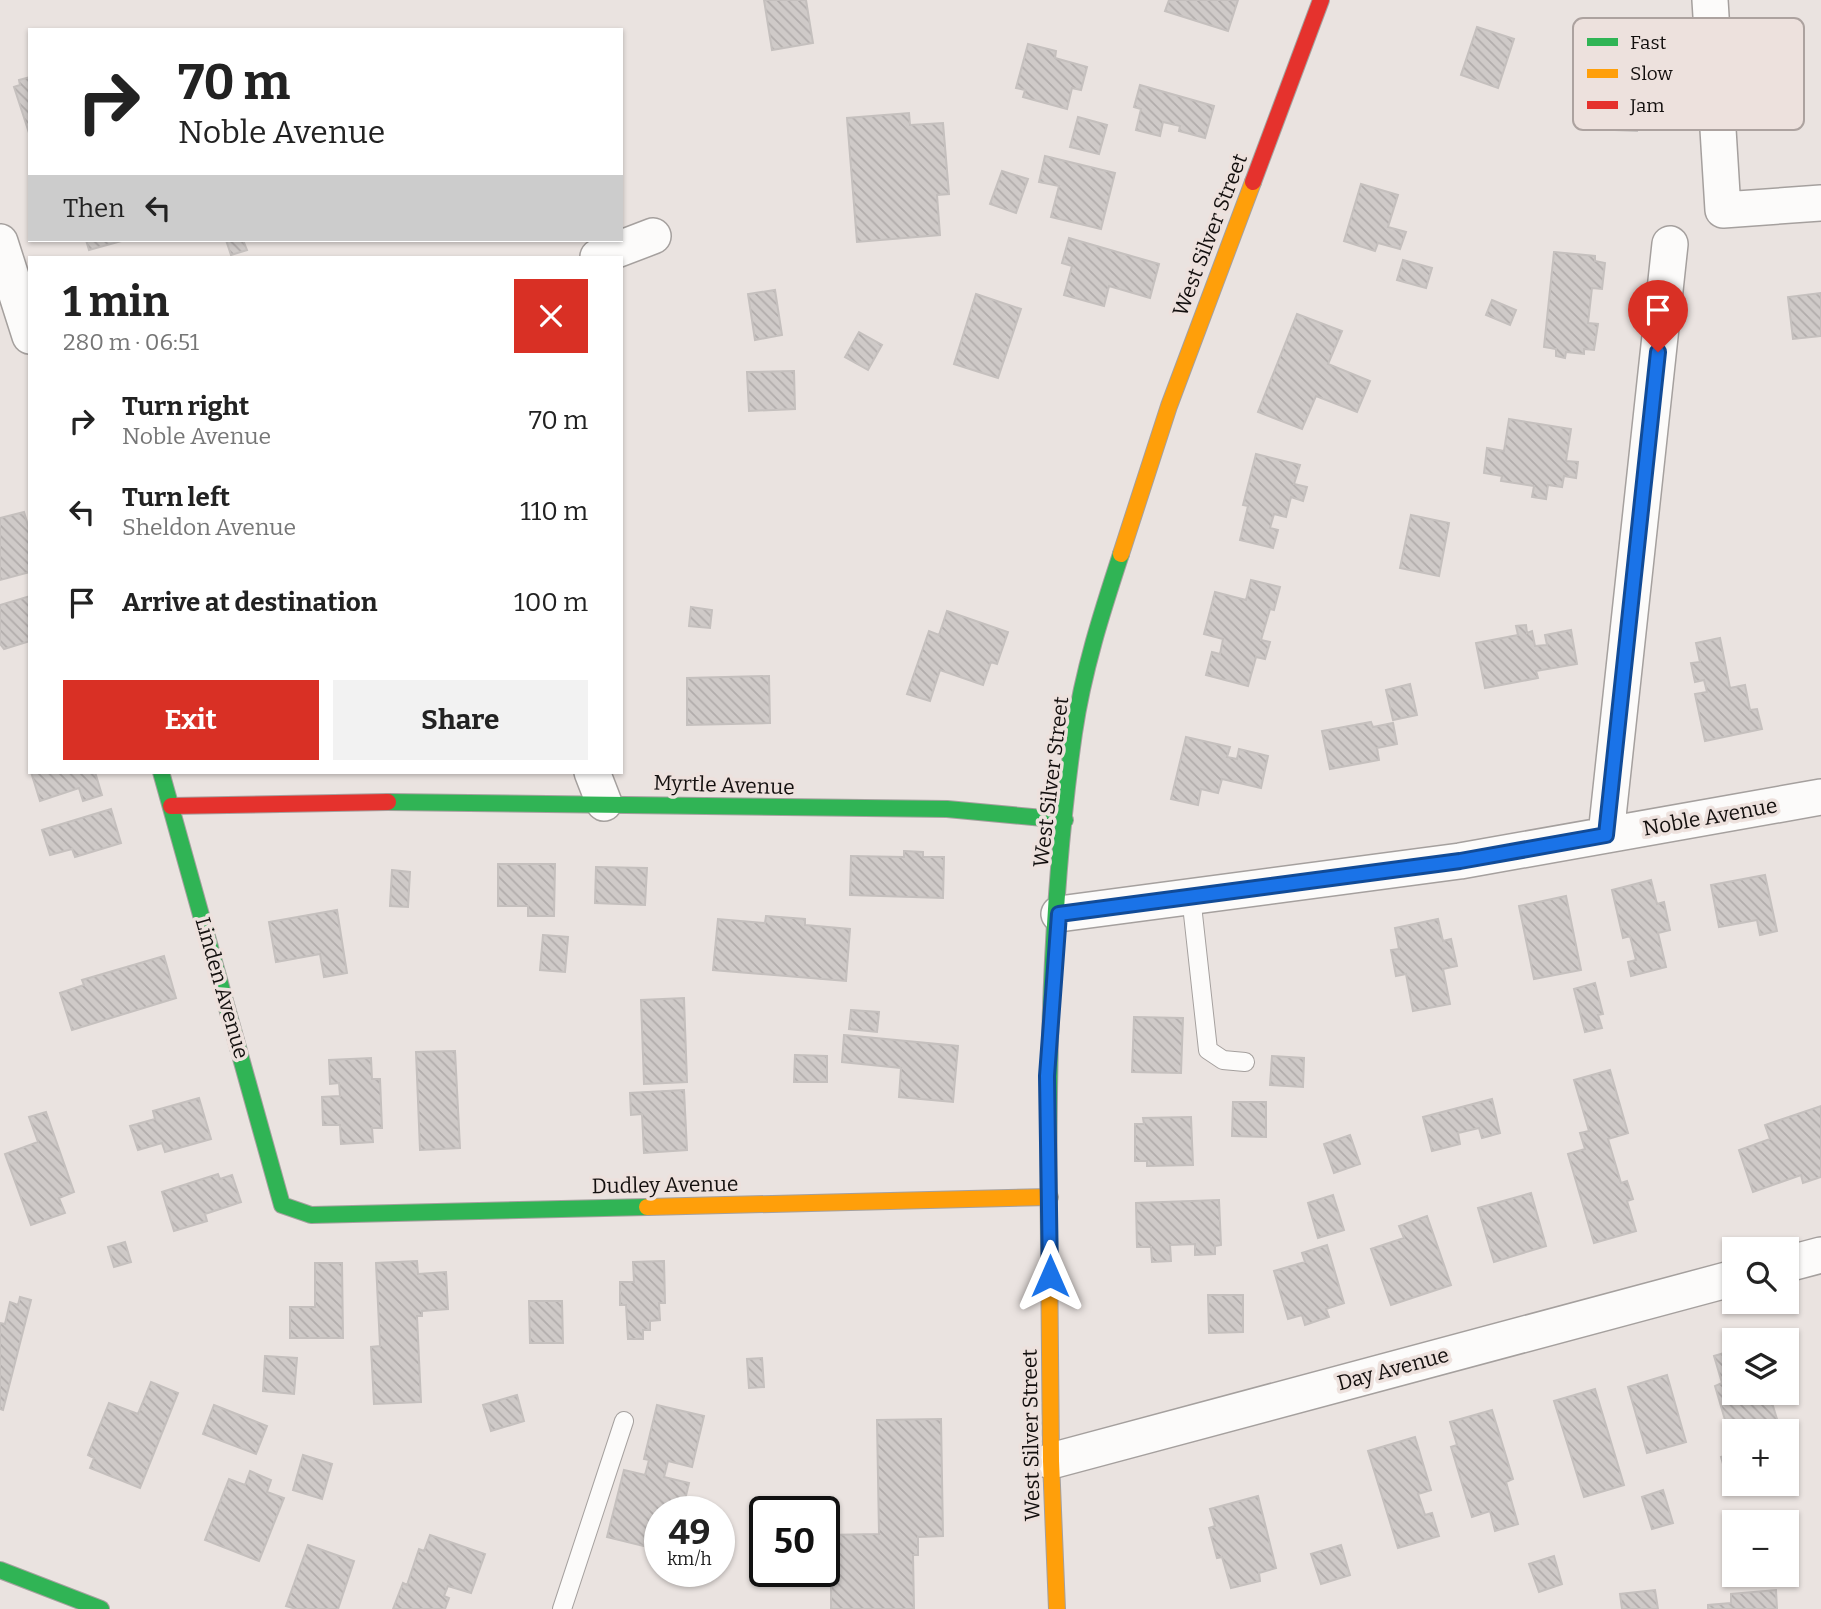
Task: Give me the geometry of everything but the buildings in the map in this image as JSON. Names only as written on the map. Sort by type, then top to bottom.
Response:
[{"type":"main road","name":"West Silver Street","points":[[1056,1609],[1051,1461],[1047,1076],[1074,732],[1095,634],[1169,406],[1321,0]]},
{"type":"main road","name":"Linden Avenue","points":[[162,774],[282,1205]]},
{"type":"main road","name":"Myrtle Avenue","points":[[171,806],[340,802],[598,787],[947,809],[1065,820]]},
{"type":"main road","name":"Dudley Avenue","points":[[282,1205],[311,1215],[1049,1197]]},
{"type":"main road","points":[[0,1570],[101,1609]]},
{"type":"street","points":[[1710,0],[1711,18]]},
{"type":"street","points":[[1718,130],[1723,210],[1821,203]]},
{"type":"street","points":[[601,256],[653,236]]},
{"type":"street","points":[[0,242],[28,329]]},
{"type":"street","points":[[1606,835],[1670,244]]},
{"type":"street","name":"Noble Avenue","points":[[1059,914],[1460,861],[1821,797]]},
{"type":"street","points":[[1799,1261],[1821,1255]]},
{"type":"street","name":"Day Avenue","points":[[1051,1461],[1722,1281]]},
{"type":"lane","points":[[1191,897],[1208,1050],[1223,1060],[1245,1062]]},
{"type":"lane","points":[[562,1609],[624,1421]]},
{"type":"traffic: fast","points":[[1049,1245],[1052,988],[1066,796],[1082,687],[1121,554]]},
{"type":"traffic: fast","points":[[162,774],[282,1205],[311,1215],[647,1207]]},
{"type":"traffic: fast","points":[[388,802],[947,809],[1065,820]]},
{"type":"traffic: fast","points":[[0,1570],[101,1609]]},
{"type":"traffic: slow","points":[[1121,554],[1169,406],[1253,182]]},
{"type":"traffic: slow","points":[[647,1207],[1050,1197]]},
{"type":"traffic: slow","points":[[1049,1245],[1051,1461],[1057,1609]]},
{"type":"traffic: jam","points":[[1253,182],[1321,0]]},
{"type":"traffic: jam","points":[[171,806],[388,802]]},
{"type":"route","points":[[1050,1276],[1047,1076],[1059,914],[1460,861],[1606,835],[1658,352]]}]
